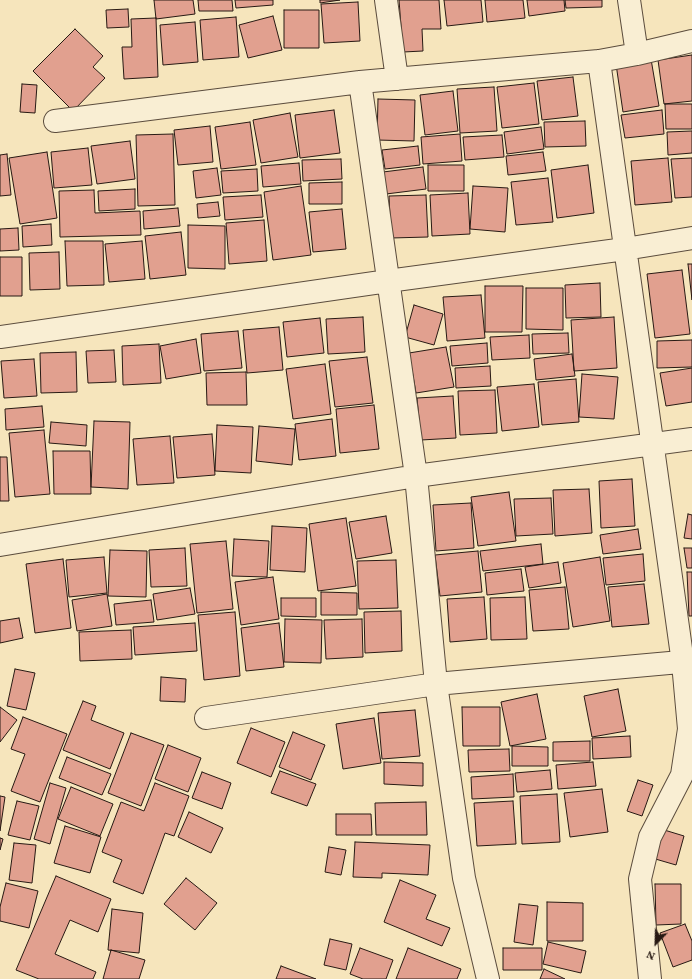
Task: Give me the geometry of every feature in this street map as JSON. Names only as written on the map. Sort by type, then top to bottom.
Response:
[{"type":"street","points":[[386,0],[397,79]]},
{"type":"street","points":[[629,0],[636,54]]},
{"type":"street","points":[[55,121],[360,82],[599,61],[692,41]]},
{"type":"street","points":[[599,61],[652,443],[688,662],[689,729],[682,775],[650,837],[640,879],[650,979]]},
{"type":"street","points":[[360,82],[416,476],[436,684],[464,878],[488,979]]},
{"type":"street","points":[[0,337],[388,281],[625,249],[692,238]]},
{"type":"street","points":[[0,545],[416,476],[652,443],[692,439]]},
{"type":"street","points":[[206,718],[436,684],[688,662]]},
{"type":"building","points":[[154,0],[193,0],[195,14],[156,19]]},
{"type":"building","points":[[198,0],[232,0],[233,11],[199,11]]},
{"type":"building","points":[[235,0],[273,0],[273,5],[236,8]]},
{"type":"building","points":[[320,0],[340,0],[320,3]]},
{"type":"building","points":[[399,0],[439,0],[441,29],[422,29],[423,51],[403,52]]},
{"type":"building","points":[[444,0],[481,0],[483,22],[447,26]]},
{"type":"building","points":[[485,0],[523,0],[525,18],[487,22]]},
{"type":"building","points":[[527,0],[564,0],[565,11],[529,16]]},
{"type":"building","points":[[565,0],[602,0],[602,7],[566,8]]},
{"type":"building","points":[[358,2],[360,41],[324,43],[321,4]]},
{"type":"building","points":[[128,9],[129,27],[107,28],[106,10]]},
{"type":"building","points":[[284,10],[319,10],[319,48],[284,48]]},
{"type":"building","points":[[273,16],[282,50],[248,58],[239,25]]},
{"type":"building","points":[[236,17],[239,57],[203,60],[200,20]]},
{"type":"building","points":[[156,18],[158,77],[124,79],[122,47],[132,47],[131,19]]},
{"type":"building","points":[[195,22],[198,62],[163,65],[160,25]]},
{"type":"building","points":[[75,29],[103,56],[93,67],[105,78],[73,111],[33,71]]},
{"type":"building","points":[[692,55],[692,101],[664,104],[658,60]]},
{"type":"building","points":[[651,59],[659,106],[623,112],[616,64]]},
{"type":"building","points":[[573,77],[578,116],[542,120],[537,81]]},
{"type":"building","points":[[534,83],[539,124],[502,128],[497,87]]},
{"type":"building","points":[[22,84],[37,85],[35,113],[20,112]]},
{"type":"building","points":[[494,87],[497,131],[460,133],[457,89]]},
{"type":"building","points":[[453,91],[458,131],[425,135],[420,95]]},
{"type":"building","points":[[378,99],[415,100],[414,141],[377,140]]},
{"type":"building","points":[[665,104],[692,104],[692,129],[666,129]]},
{"type":"building","points":[[334,110],[340,153],[300,158],[295,115]]},
{"type":"building","points":[[662,110],[664,134],[625,138],[621,115]]},
{"type":"building","points":[[290,113],[298,157],[261,163],[253,120]]},
{"type":"building","points":[[585,121],[586,146],[545,147],[544,122]]},
{"type":"building","points":[[250,122],[256,165],[221,169],[215,127]]},
{"type":"building","points":[[210,126],[213,162],[178,165],[174,130]]},
{"type":"building","points":[[541,127],[544,149],[507,154],[504,132]]},
{"type":"building","points":[[692,131],[692,153],[668,155],[667,132]]},
{"type":"building","points":[[173,134],[175,205],[138,206],[136,135]]},
{"type":"building","points":[[460,134],[462,161],[423,164],[421,137]]},
{"type":"building","points":[[502,135],[504,157],[465,160],[463,137]]},
{"type":"building","points":[[130,141],[135,179],[97,184],[91,146]]},
{"type":"building","points":[[418,146],[420,165],[385,169],[382,150]]},
{"type":"building","points":[[88,148],[92,185],[54,188],[51,152]]},
{"type":"building","points":[[47,152],[57,218],[20,224],[9,158]]},
{"type":"building","points":[[543,152],[546,171],[508,175],[506,156]]},
{"type":"building","points":[[7,154],[11,195],[0,196],[0,155]]},
{"type":"building","points":[[668,158],[672,202],[635,205],[631,161]]},
{"type":"building","points":[[692,158],[692,197],[675,198],[671,159]]},
{"type":"building","points":[[341,159],[342,179],[303,181],[302,160]]},
{"type":"building","points":[[299,163],[301,184],[263,187],[261,166]]},
{"type":"building","points":[[428,165],[464,165],[464,191],[428,191]]},
{"type":"building","points":[[588,165],[594,213],[557,218],[551,170]]},
{"type":"building","points":[[423,167],[426,189],[386,194],[383,172]]},
{"type":"building","points":[[217,168],[221,195],[196,198],[193,171]]},
{"type":"building","points":[[257,169],[258,191],[223,193],[221,171]]},
{"type":"building","points":[[548,178],[553,222],[516,225],[511,182]]},
{"type":"building","points":[[342,182],[342,204],[309,204],[309,183]]},
{"type":"building","points":[[301,186],[311,255],[273,260],[264,192]]},
{"type":"building","points":[[473,186],[508,188],[505,232],[470,229]]},
{"type":"building","points":[[135,189],[135,209],[99,211],[98,191]]},
{"type":"building","points":[[94,190],[95,213],[140,211],[141,235],[60,237],[59,191]]},
{"type":"building","points":[[468,193],[470,234],[432,236],[430,195]]},
{"type":"building","points":[[261,195],[263,217],[225,220],[223,197]]},
{"type":"building","points":[[426,195],[428,237],[391,238],[389,196]]},
{"type":"building","points":[[218,202],[220,216],[198,218],[197,204]]},
{"type":"building","points":[[178,208],[180,226],[144,229],[143,211]]},
{"type":"building","points":[[342,209],[346,249],[313,252],[309,212]]},
{"type":"building","points":[[264,220],[267,261],[229,264],[226,223]]},
{"type":"building","points":[[51,224],[52,245],[23,247],[22,226]]},
{"type":"building","points":[[188,225],[225,226],[225,269],[188,268]]},
{"type":"building","points":[[18,228],[19,250],[0,251],[0,229]]},
{"type":"building","points":[[181,232],[186,275],[150,279],[145,236]]},
{"type":"building","points":[[65,241],[103,241],[104,285],[67,286]]},
{"type":"building","points":[[142,241],[145,279],[109,282],[105,244]]},
{"type":"building","points":[[59,252],[60,289],[30,290],[29,253]]},
{"type":"building","points":[[0,257],[22,257],[22,296],[0,296]]},
{"type":"building","points":[[688,264],[692,264],[692,300]]},
{"type":"building","points":[[682,270],[690,334],[655,338],[647,274]]},
{"type":"building","points":[[600,283],[601,317],[566,318],[565,285]]},
{"type":"building","points":[[485,286],[523,286],[522,332],[485,332]]},
{"type":"building","points":[[526,288],[563,288],[563,330],[526,329]]},
{"type":"building","points":[[481,295],[485,338],[447,341],[443,297]]},
{"type":"building","points":[[414,305],[443,314],[434,345],[405,337]]},
{"type":"building","points":[[363,317],[365,352],[328,354],[326,319]]},
{"type":"building","points":[[614,317],[617,368],[574,371],[571,320]]},
{"type":"building","points":[[320,318],[324,353],[287,357],[283,322]]},
{"type":"building","points":[[279,327],[283,370],[247,373],[243,330]]},
{"type":"building","points":[[238,331],[242,368],[204,371],[201,334]]},
{"type":"building","points":[[568,333],[569,353],[533,354],[532,334]]},
{"type":"building","points":[[529,335],[530,358],[492,360],[490,337]]},
{"type":"building","points":[[196,339],[201,373],[166,379],[160,346]]},
{"type":"building","points":[[692,340],[692,367],[657,368],[657,341]]},
{"type":"building","points":[[487,343],[488,363],[452,366],[450,346]]},
{"type":"building","points":[[159,344],[161,383],[123,385],[122,346]]},
{"type":"building","points":[[446,347],[454,387],[416,393],[409,353]]},
{"type":"building","points":[[114,350],[116,382],[88,383],[86,351]]},
{"type":"building","points":[[76,352],[77,392],[41,393],[40,353]]},
{"type":"building","points":[[572,354],[575,376],[536,380],[534,359]]},
{"type":"building","points":[[367,357],[373,403],[335,407],[329,361]]},
{"type":"building","points":[[34,359],[37,396],[4,398],[1,361]]},
{"type":"building","points":[[325,364],[331,414],[293,419],[286,369]]},
{"type":"building","points":[[490,366],[491,386],[456,388],[455,368]]},
{"type":"building","points":[[692,368],[692,402],[666,406],[660,373]]},
{"type":"building","points":[[246,372],[247,405],[207,405],[206,373]]},
{"type":"building","points":[[582,374],[618,377],[614,419],[579,417]]},
{"type":"building","points":[[576,379],[579,422],[542,425],[538,382]]},
{"type":"building","points":[[534,384],[539,427],[502,431],[497,387]]},
{"type":"building","points":[[495,390],[497,433],[460,435],[458,391]]},
{"type":"building","points":[[453,396],[456,438],[421,440],[417,398]]},
{"type":"building","points":[[374,405],[379,449],[340,453],[336,409]]},
{"type":"building","points":[[42,406],[44,427],[6,430],[5,409]]},
{"type":"building","points":[[332,419],[336,456],[299,460],[295,424]]},
{"type":"building","points":[[94,421],[130,422],[128,489],[91,487]]},
{"type":"building","points":[[51,422],[87,425],[86,446],[49,443]]},
{"type":"building","points":[[217,425],[253,427],[251,473],[215,471]]},
{"type":"building","points":[[259,426],[295,429],[292,465],[256,461]]},
{"type":"building","points":[[44,430],[50,494],[15,497],[9,433]]},
{"type":"building","points":[[212,434],[215,475],[177,478],[173,437]]},
{"type":"building","points":[[170,436],[174,483],[137,485],[133,439]]},
{"type":"building","points":[[53,451],[90,451],[91,494],[54,494]]},
{"type":"building","points":[[0,457],[7,457],[9,501],[0,501]]},
{"type":"building","points":[[632,479],[635,526],[601,528],[599,481]]},
{"type":"building","points":[[589,489],[592,533],[555,536],[553,490]]},
{"type":"building","points":[[509,492],[516,541],[478,546],[471,497]]},
{"type":"building","points":[[551,498],[553,534],[516,536],[514,499]]},
{"type":"building","points":[[471,503],[474,548],[436,551],[433,505]]},
{"type":"building","points":[[688,514],[692,515],[692,539],[684,538]]},
{"type":"building","points":[[386,516],[392,553],[356,559],[349,522]]},
{"type":"building","points":[[346,518],[356,586],[318,591],[309,524]]},
{"type":"building","points":[[272,526],[307,528],[305,572],[270,570]]},
{"type":"building","points":[[638,529],[641,549],[603,554],[600,535]]},
{"type":"building","points":[[234,539],[269,541],[267,577],[232,576]]},
{"type":"building","points":[[226,541],[233,609],[197,613],[190,544]]},
{"type":"building","points":[[541,544],[543,564],[483,571],[480,551]]},
{"type":"building","points":[[185,548],[187,586],[151,587],[149,550]]},
{"type":"building","points":[[684,548],[692,548],[692,568],[687,568]]},
{"type":"building","points":[[110,550],[147,551],[146,597],[108,596]]},
{"type":"building","points":[[478,551],[482,592],[440,596],[435,555]]},
{"type":"building","points":[[643,554],[645,581],[606,585],[603,558]]},
{"type":"building","points":[[104,557],[107,593],[69,597],[66,560]]},
{"type":"building","points":[[600,557],[610,621],[573,627],[563,563]]},
{"type":"building","points":[[63,559],[71,628],[35,633],[26,564]]},
{"type":"building","points":[[396,560],[398,608],[359,609],[357,561]]},
{"type":"building","points":[[558,562],[561,583],[529,588],[525,567]]},
{"type":"building","points":[[521,569],[524,591],[487,595],[485,573]]},
{"type":"building","points":[[687,572],[692,572],[692,616],[689,616]]},
{"type":"building","points":[[273,577],[279,619],[241,625],[235,582]]},
{"type":"building","points":[[644,584],[649,624],[612,627],[608,587]]},
{"type":"building","points":[[565,587],[569,629],[533,631],[529,590]]},
{"type":"building","points":[[190,588],[195,614],[157,620],[153,594]]},
{"type":"building","points":[[321,592],[357,593],[357,615],[321,615]]},
{"type":"building","points":[[107,594],[112,626],[77,631],[72,600]]},
{"type":"building","points":[[484,597],[487,639],[450,642],[447,599]]},
{"type":"building","points":[[525,597],[527,639],[491,640],[490,598]]},
{"type":"building","points":[[281,598],[316,598],[316,617],[281,616]]},
{"type":"building","points":[[151,600],[154,622],[116,625],[114,604]]},
{"type":"building","points":[[401,611],[402,651],[365,653],[364,612]]},
{"type":"building","points":[[235,612],[240,676],[204,680],[198,615]]},
{"type":"building","points":[[19,618],[23,638],[0,643],[0,621]]},
{"type":"building","points":[[285,619],[322,620],[321,663],[284,662]]},
{"type":"building","points":[[362,619],[363,657],[326,659],[324,620]]},
{"type":"building","points":[[195,623],[197,651],[135,655],[133,627]]},
{"type":"building","points":[[279,623],[284,667],[246,671],[241,628]]},
{"type":"building","points":[[131,630],[132,659],[80,661],[79,632]]},
{"type":"building","points":[[15,669],[35,673],[26,710],[7,706]]},
{"type":"building","points":[[161,677],[186,679],[185,702],[160,701]]},
{"type":"building","points":[[618,689],[626,731],[592,737],[584,696]]},
{"type":"building","points":[[537,694],[546,739],[510,746],[501,702]]},
{"type":"building","points":[[83,701],[96,706],[91,720],[124,733],[110,769],[63,750]]},
{"type":"building","points":[[0,707],[17,720],[0,742]]},
{"type":"building","points":[[462,707],[500,707],[500,746],[463,746]]},
{"type":"building","points":[[415,710],[420,756],[382,759],[378,713]]},
{"type":"building","points":[[23,717],[67,734],[40,802],[11,791],[25,754],[11,749]]},
{"type":"building","points":[[374,718],[381,763],[343,769],[336,724]]},
{"type":"building","points":[[251,728],[285,742],[271,777],[237,763]]},
{"type":"building","points":[[293,732],[325,745],[311,780],[279,767]]},
{"type":"building","points":[[131,733],[164,745],[141,806],[108,793]]},
{"type":"building","points":[[630,736],[631,757],[593,759],[592,738]]},
{"type":"building","points":[[590,741],[590,761],[553,761],[553,742]]},
{"type":"building","points":[[168,745],[201,758],[188,792],[155,779]]},
{"type":"building","points":[[512,746],[548,747],[548,766],[512,766]]},
{"type":"building","points":[[509,749],[510,771],[469,772],[468,750]]},
{"type":"building","points":[[67,757],[111,774],[102,795],[59,778]]},
{"type":"building","points":[[384,762],[423,763],[423,786],[384,784]]},
{"type":"building","points":[[593,762],[596,786],[558,789],[556,765]]},
{"type":"building","points":[[550,770],[552,789],[517,792],[515,773]]},
{"type":"building","points":[[280,771],[316,784],[307,806],[271,793]]},
{"type":"building","points":[[202,772],[231,783],[222,809],[192,798]]},
{"type":"building","points":[[513,774],[514,797],[472,799],[471,777]]},
{"type":"building","points":[[638,780],[653,785],[642,816],[627,811]]},
{"type":"building","points":[[50,783],[66,788],[50,844],[34,839]]},
{"type":"building","points":[[155,783],[189,796],[174,836],[165,833],[143,894],[113,882],[122,860],[102,852],[121,802],[144,811]]},
{"type":"building","points":[[71,787],[113,804],[100,836],[58,819]]},
{"type":"building","points":[[602,789],[608,832],[570,837],[564,793]]},
{"type":"building","points":[[557,794],[560,842],[522,844],[520,796]]},
{"type":"building","points":[[0,796],[5,797],[0,831]]},
{"type":"building","points":[[17,801],[39,806],[30,840],[8,835]]},
{"type":"building","points":[[513,801],[516,844],[477,846],[474,803]]},
{"type":"building","points":[[426,802],[427,835],[376,835],[375,803]]},
{"type":"building","points":[[189,812],[223,828],[211,853],[178,837]]},
{"type":"building","points":[[336,814],[371,814],[372,835],[336,835]]},
{"type":"building","points":[[65,826],[101,837],[90,873],[54,863]]},
{"type":"building","points":[[661,829],[684,836],[676,865],[652,858]]},
{"type":"building","points":[[0,838],[3,839],[0,850]]},
{"type":"building","points":[[355,842],[430,845],[428,875],[382,873],[382,878],[353,877]]},
{"type":"building","points":[[14,843],[36,845],[32,883],[9,880]]},
{"type":"building","points":[[329,847],[346,850],[341,875],[325,872]]},
{"type":"building","points":[[56,876],[111,899],[98,932],[70,920],[55,954],[96,972],[93,979],[39,979],[16,970]]},
{"type":"building","points":[[186,878],[217,903],[195,930],[164,904]]},
{"type":"building","points":[[400,880],[436,895],[426,919],[450,928],[442,946],[384,922]]},
{"type":"building","points":[[6,883],[38,891],[29,928],[0,921],[0,907]]},
{"type":"building","points":[[655,884],[681,884],[681,924],[656,925]]},
{"type":"building","points":[[547,902],[583,903],[583,941],[547,941]]},
{"type":"building","points":[[519,904],[538,906],[533,945],[514,942]]},
{"type":"building","points":[[112,909],[143,913],[139,953],[108,950]]},
{"type":"building","points":[[685,924],[692,941],[692,960],[673,967],[660,933]]},
{"type":"building","points":[[330,939],[352,944],[346,970],[324,965]]},
{"type":"building","points":[[548,942],[586,951],[581,973],[543,964]]},
{"type":"building","points":[[360,948],[393,960],[386,979],[363,979],[350,974]]},
{"type":"building","points":[[408,948],[461,969],[457,979],[396,979]]},
{"type":"building","points":[[503,948],[542,948],[542,970],[503,970]]},
{"type":"building","points":[[111,950],[145,960],[139,979],[103,979]]},
{"type":"building","points":[[281,966],[316,979],[276,979]]},
{"type":"building","points":[[544,969],[565,979],[540,979]]}]
